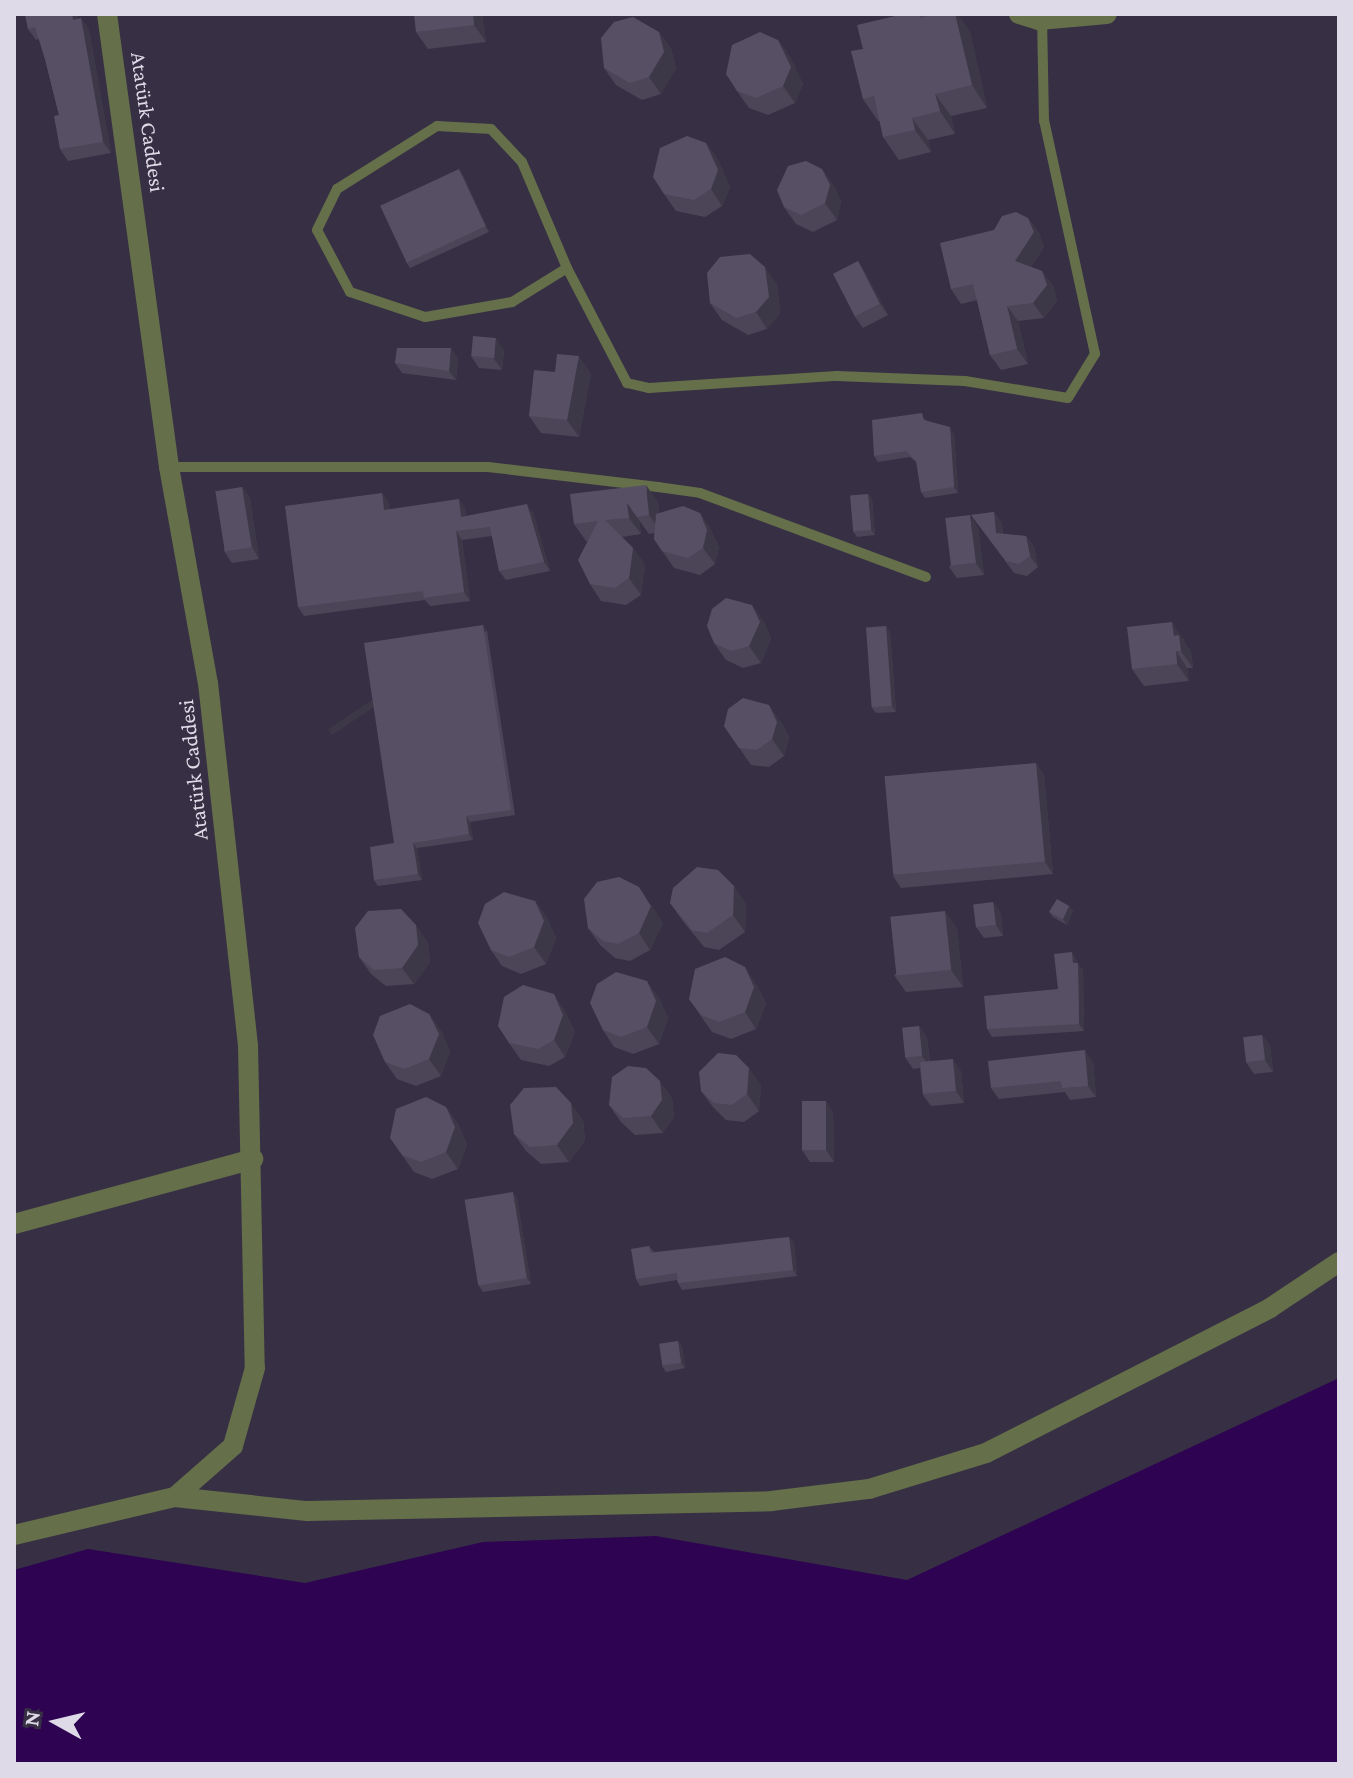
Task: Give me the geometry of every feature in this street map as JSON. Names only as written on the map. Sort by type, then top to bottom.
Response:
[{"type":"street","name":"Atatürk Caddesi","points":[[107,14],[169,467],[208,683],[248,1046],[253,1159],[255,1368],[233,1446],[175,1497]]},
{"type":"street","points":[[1019,14],[1042,20],[1107,14]]},
{"type":"street","points":[[14,1224],[253,1159]]},
{"type":"street","points":[[14,1535],[175,1497],[307,1511],[771,1501],[869,1489],[986,1453],[1256,1316],[1339,1262]]},
{"type":"lane","points":[[567,268],[512,302],[425,317],[350,292],[317,230],[337,189],[437,126],[491,129],[522,162],[567,268],[627,383],[649,388],[837,376],[965,381],[1068,398],[1095,354],[1044,121],[1042,20]]},
{"type":"lane","points":[[169,467],[488,467],[700,493],[926,577]]},
{"type":"shaded area","points":[[1339,1378],[1339,1764],[14,1764],[14,1570],[88,1549],[305,1583],[483,1542],[656,1536],[907,1580]]},
{"type":"building","points":[[25,14],[72,14],[73,20],[81,18],[103,142],[60,149],[54,116],[59,115],[45,59],[35,27],[28,29]]},
{"type":"building","points":[[414,14],[473,14],[474,25],[416,32]]},
{"type":"building","points":[[904,14],[919,14],[920,18],[955,14],[972,85],[935,94],[940,111],[912,118],[915,130],[883,137],[874,96],[863,99],[851,51],[863,49],[857,25]]},
{"type":"building","points":[[633,17],[659,32],[664,52],[649,77],[630,83],[604,68],[601,38],[614,22]]},
{"type":"building","points":[[760,32],[778,40],[791,67],[783,86],[756,98],[737,91],[726,74],[732,45]]},
{"type":"building","points":[[687,136],[706,143],[718,170],[711,189],[694,200],[664,194],[653,177],[660,148]]},
{"type":"building","points":[[806,161],[822,169],[830,185],[825,203],[801,215],[784,207],[777,190],[788,166]]},
{"type":"building","points":[[459,169],[486,226],[407,263],[380,206]]},
{"type":"building","points":[[1016,212],[1028,218],[1034,232],[1015,261],[1042,271],[1047,285],[1033,303],[1007,306],[1017,349],[990,355],[973,284],[951,289],[940,243],[994,230],[1002,216]]},
{"type":"building","points":[[750,254],[765,267],[769,297],[756,312],[736,318],[710,303],[707,273],[720,257]]},
{"type":"building","points":[[858,261],[880,304],[855,316],[833,274]]},
{"type":"building","points":[[473,336],[496,338],[494,358],[471,356]]},
{"type":"building","points":[[397,348],[451,348],[449,371],[395,363]]},
{"type":"building","points":[[557,354],[579,356],[567,420],[529,416],[534,370],[555,372]]},
{"type":"building","points":[[922,413],[924,420],[950,427],[954,487],[921,492],[916,461],[906,451],[874,456],[872,420]]},
{"type":"building","points":[[646,485],[649,515],[637,517],[627,503],[629,518],[605,520],[633,548],[629,578],[615,588],[590,584],[578,560],[598,521],[574,524],[570,494]]},
{"type":"building","points":[[242,487],[252,547],[225,551],[215,491]]},
{"type":"building","points":[[382,493],[384,510],[459,499],[461,517],[527,504],[544,562],[499,571],[490,527],[456,531],[464,592],[424,598],[423,591],[298,607],[285,506]]},
{"type":"building","points":[[868,494],[871,530],[853,531],[850,496]]},
{"type":"building","points":[[683,506],[700,513],[707,530],[703,548],[688,558],[662,551],[654,539],[656,514]]},
{"type":"building","points":[[994,512],[996,533],[1026,536],[1030,556],[1019,564],[1006,561],[971,515]]},
{"type":"building","points":[[970,515],[976,563],[951,566],[945,518]]},
{"type":"building","points":[[726,598],[752,605],[760,622],[749,646],[731,651],[714,643],[707,626],[712,609]]},
{"type":"building","points":[[1172,622],[1174,636],[1179,635],[1181,651],[1176,651],[1177,664],[1132,669],[1127,627]]},
{"type":"building","points":[[483,625],[511,810],[466,816],[469,834],[413,843],[418,874],[374,880],[370,847],[394,843],[364,643]]},
{"type":"building","points":[[886,626],[892,706],[872,707],[866,627]]},
{"type":"building","points":[[743,698],[769,705],[777,722],[772,739],[757,750],[739,748],[724,726],[728,709]]},
{"type":"building","points":[[1036,763],[1045,862],[893,875],[885,776]]},
{"type":"building","points":[[697,867],[718,870],[734,886],[733,915],[707,933],[692,930],[670,903],[673,888]]},
{"type":"building","points":[[619,877],[639,887],[651,906],[639,933],[618,944],[603,941],[588,928],[584,899],[597,882]]},
{"type":"building","points":[[504,892],[535,901],[544,921],[534,947],[509,957],[491,950],[478,923],[485,904]]},
{"type":"building","points":[[1057,899],[1069,906],[1063,919],[1049,912]]},
{"type":"building","points":[[993,902],[996,925],[976,927],[973,904]]},
{"type":"building","points":[[401,909],[416,925],[418,945],[402,968],[374,970],[359,957],[355,928],[368,911]]},
{"type":"building","points":[[945,911],[951,970],[896,975],[890,917]]},
{"type":"building","points":[[1072,952],[1073,963],[1078,963],[1079,1024],[987,1029],[984,996],[1058,989],[1054,954]]},
{"type":"building","points":[[725,957],[745,967],[754,987],[745,1012],[719,1022],[701,1015],[689,999],[695,969]]},
{"type":"building","points":[[616,972],[647,981],[656,1001],[647,1027],[621,1037],[603,1030],[590,1003],[597,984]]},
{"type":"building","points":[[523,985],[554,994],[563,1015],[554,1040],[538,1049],[509,1043],[498,1026],[504,997]]},
{"type":"building","points":[[410,1004],[429,1014],[439,1034],[429,1059],[404,1069],[385,1062],[373,1035],[380,1016]]},
{"type":"building","points":[[919,1026],[922,1056],[905,1058],[902,1028]]},
{"type":"building","points":[[1262,1035],[1265,1060],[1246,1062],[1243,1037]]},
{"type":"building","points":[[1085,1050],[1088,1086],[1062,1088],[1061,1081],[991,1088],[988,1061]]},
{"type":"building","points":[[718,1053],[736,1055],[749,1068],[747,1094],[732,1105],[714,1103],[701,1091],[699,1072]]},
{"type":"building","points":[[953,1059],[956,1091],[923,1094],[920,1062]]},
{"type":"building","points":[[628,1066],[646,1068],[660,1081],[662,1100],[651,1116],[623,1118],[609,1105],[612,1077]]},
{"type":"building","points":[[556,1087],[571,1103],[573,1123],[557,1145],[530,1147],[514,1134],[510,1105],[524,1088]]},
{"type":"building","points":[[426,1097],[446,1107],[455,1127],[446,1152],[421,1162],[402,1155],[390,1138],[396,1109]]},
{"type":"building","points":[[802,1101],[826,1101],[826,1150],[802,1150]]},
{"type":"building","points":[[513,1192],[527,1278],[478,1286],[465,1200]]},
{"type":"building","points":[[789,1237],[793,1270],[678,1283],[677,1273],[636,1279],[631,1249],[649,1246],[650,1253]]},
{"type":"building","points":[[678,1341],[681,1363],[662,1365],[659,1344]]}]
